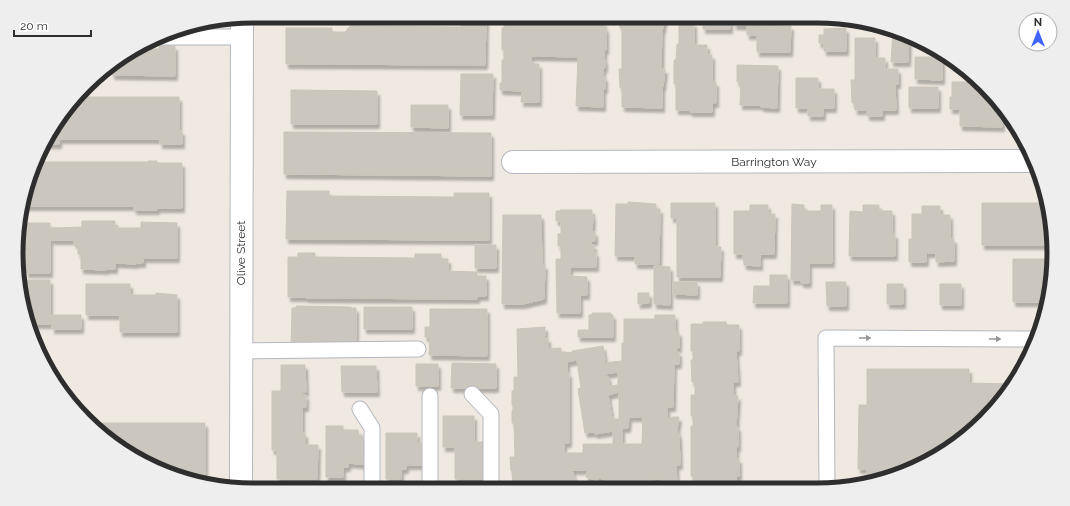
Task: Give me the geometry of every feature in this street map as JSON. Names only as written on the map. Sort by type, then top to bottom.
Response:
[{"type":"street","name":"Olive Street","points":[[241,483],[242,27]]},
{"type":"street","name":"Barrington Way","points":[[513,162],[1027,161]]},
{"type":"lane","points":[[181,34],[242,27]]},
{"type":"lane","points":[[827,483],[826,338],[1030,339]]},
{"type":"lane","points":[[241,351],[418,349]]},
{"type":"lane","points":[[472,394],[491,414],[491,483]]},
{"type":"lane","points":[[430,396],[430,483]]},
{"type":"lane","points":[[360,409],[372,428],[372,483]]},
{"type":"building","points":[[461,23],[486,23],[485,65],[286,64],[286,28],[332,28],[332,32],[345,32],[350,26],[461,27]]},
{"type":"building","points":[[504,23],[604,23],[604,28],[606,28],[606,50],[604,50],[605,68],[603,68],[605,89],[603,89],[603,107],[576,106],[578,57],[531,56],[531,62],[534,62],[534,64],[539,64],[539,102],[521,102],[522,91],[500,90],[500,83],[502,83],[502,60],[504,60],[504,50],[502,50],[502,28],[504,28]]},
{"type":"building","points":[[619,23],[664,23],[662,29],[661,69],[665,69],[662,87],[662,108],[622,107],[622,88],[620,88],[619,69],[622,69],[622,28],[620,28]]},
{"type":"building","points":[[679,23],[694,23],[694,45],[707,45],[707,55],[712,55],[712,82],[716,82],[716,103],[712,103],[712,112],[690,112],[690,110],[676,110],[674,60],[676,60],[677,44],[679,44]]},
{"type":"building","points":[[703,23],[730,23],[730,29],[703,29]]},
{"type":"building","points":[[734,23],[756,23],[756,26],[734,25]]},
{"type":"building","points":[[757,25],[791,26],[790,52],[757,52],[757,35],[747,35],[747,27],[757,27]]},
{"type":"building","points":[[845,28],[846,51],[824,51],[824,43],[819,43],[819,35],[824,35],[824,29]]},
{"type":"building","points":[[893,36],[909,43],[908,62],[891,62]]},
{"type":"building","points":[[855,38],[875,38],[875,58],[885,58],[885,69],[898,69],[898,84],[895,84],[896,110],[882,110],[882,116],[867,116],[867,110],[855,110],[855,103],[852,103],[851,80],[855,80]]},
{"type":"building","points":[[159,46],[175,46],[175,76],[112,75],[112,72],[138,54],[147,49],[159,49]]},
{"type":"building","points":[[915,57],[937,57],[942,60],[942,80],[915,79]]},
{"type":"building","points":[[737,65],[778,66],[777,108],[761,107],[761,105],[740,105],[741,82],[737,82]]},
{"type":"building","points":[[461,74],[493,74],[492,115],[460,115]]},
{"type":"building","points":[[796,78],[818,78],[818,89],[834,89],[834,108],[823,108],[823,116],[808,116],[808,108],[796,108]]},
{"type":"building","points":[[952,82],[971,82],[990,101],[1002,117],[1002,127],[960,126],[960,109],[950,109],[950,97],[952,97]]},
{"type":"building","points":[[909,87],[938,87],[938,108],[909,108]]},
{"type":"building","points":[[291,90],[377,91],[377,124],[291,124]]},
{"type":"building","points":[[84,97],[179,97],[179,131],[182,131],[182,144],[160,144],[160,139],[59,139],[59,144],[51,144],[62,125]]},
{"type":"building","points":[[411,105],[448,105],[448,128],[411,127]]},
{"type":"building","points":[[284,132],[491,133],[491,176],[284,174]]},
{"type":"building","points":[[157,161],[157,163],[182,163],[182,208],[134,210],[134,206],[28,206],[35,179],[42,162]]},
{"type":"building","points":[[287,191],[329,191],[329,196],[454,197],[454,193],[489,193],[489,240],[286,239]]},
{"type":"building","points":[[628,202],[656,204],[656,209],[660,209],[659,264],[635,264],[635,256],[615,256],[616,204],[628,204]]},
{"type":"building","points":[[671,203],[715,203],[715,247],[721,247],[720,277],[677,277],[677,218],[671,218]]},
{"type":"building","points":[[982,203],[1042,203],[1046,230],[1046,245],[982,245]]},
{"type":"building","points":[[792,204],[804,205],[804,211],[821,211],[821,205],[832,205],[832,263],[809,263],[809,283],[801,283],[801,280],[791,280]]},
{"type":"building","points":[[750,205],[768,205],[768,214],[775,214],[774,254],[760,254],[760,266],[744,265],[743,254],[734,254],[734,211],[750,211]]},
{"type":"building","points":[[863,205],[879,205],[879,211],[892,211],[892,234],[895,234],[895,256],[849,256],[850,211],[863,212]]},
{"type":"building","points":[[922,206],[940,206],[940,215],[950,215],[950,239],[954,239],[954,261],[936,262],[936,253],[926,253],[926,262],[909,262],[909,239],[912,239],[912,214],[922,214]]},
{"type":"building","points":[[592,210],[592,232],[595,232],[595,241],[591,241],[591,245],[594,245],[594,250],[591,250],[591,252],[596,252],[596,267],[570,267],[570,276],[587,277],[587,295],[580,295],[580,313],[557,313],[556,259],[561,259],[561,246],[558,246],[558,234],[561,234],[561,221],[556,221],[556,211]]},
{"type":"building","points":[[503,215],[541,215],[542,265],[545,265],[544,299],[523,304],[502,304]]},
{"type":"building","points":[[82,221],[115,221],[115,228],[141,228],[141,222],[177,223],[177,258],[143,258],[143,263],[115,263],[115,269],[81,269],[81,254],[78,254],[78,244],[74,244],[74,240],[51,240],[51,228],[82,227]]},
{"type":"building","points":[[26,223],[50,223],[50,273],[26,273]]},
{"type":"building","points":[[475,245],[496,245],[496,268],[475,268]]},
{"type":"building","points":[[298,253],[315,253],[315,257],[415,258],[415,254],[441,254],[441,259],[448,259],[448,271],[477,272],[477,276],[486,276],[486,296],[477,296],[477,299],[288,297],[288,257],[298,257]]},
{"type":"building","points":[[1013,259],[1047,259],[1042,302],[1013,302]]},
{"type":"building","points":[[654,266],[670,267],[670,305],[654,304]]},
{"type":"building","points":[[770,275],[787,275],[787,303],[753,303],[754,286],[770,286]]},
{"type":"building","points":[[27,280],[50,280],[50,324],[34,324],[27,295]]},
{"type":"building","points":[[673,282],[697,282],[697,295],[673,294]]},
{"type":"building","points":[[826,282],[846,282],[846,306],[827,306]]},
{"type":"building","points":[[86,284],[130,284],[130,295],[156,295],[156,293],[177,295],[177,332],[120,332],[120,315],[86,315]]},
{"type":"building","points":[[887,284],[903,284],[903,304],[887,304]]},
{"type":"building","points":[[940,284],[961,284],[961,305],[940,305]]},
{"type":"building","points":[[638,293],[649,293],[649,303],[638,304]]},
{"type":"building","points":[[296,306],[356,308],[356,347],[291,346],[292,308],[296,308]]},
{"type":"building","points":[[364,307],[412,307],[412,329],[364,329]]},
{"type":"building","points":[[430,309],[487,309],[487,356],[429,355],[430,337],[425,337],[425,327],[430,327]]},
{"type":"building","points":[[592,313],[611,313],[611,315],[613,315],[613,337],[578,337],[578,330],[589,330],[589,315],[592,315]]},
{"type":"building","points":[[52,315],[81,315],[81,329],[52,329]]},
{"type":"building","points":[[655,315],[675,315],[675,332],[679,332],[679,348],[676,348],[676,352],[679,352],[679,364],[674,364],[673,407],[667,407],[667,419],[679,417],[677,430],[679,435],[680,465],[676,465],[677,482],[661,482],[661,479],[649,480],[649,482],[633,483],[633,481],[607,480],[599,478],[598,481],[586,477],[587,470],[572,470],[576,483],[513,483],[510,457],[515,457],[514,423],[512,423],[512,391],[514,391],[514,377],[518,377],[517,329],[545,327],[545,336],[543,336],[543,338],[548,338],[548,349],[561,348],[561,352],[566,353],[603,346],[605,361],[603,363],[622,361],[624,319],[655,319]],"holes":[[[577,360],[581,388],[578,389],[585,433],[594,432],[595,434],[613,431],[613,444],[583,444],[583,453],[564,453],[564,443],[569,443],[569,373],[567,373],[567,362]],[[618,372],[618,385],[609,386],[608,376],[605,377],[605,374]],[[619,392],[619,419],[612,419],[608,395]],[[629,417],[643,417],[642,444],[622,444],[622,428],[628,428]]]},
{"type":"building","points":[[703,322],[726,322],[727,325],[739,325],[739,351],[736,351],[738,382],[733,382],[733,396],[738,396],[736,427],[738,427],[738,447],[736,447],[736,459],[739,459],[739,476],[736,476],[736,483],[693,483],[693,476],[691,476],[691,426],[693,426],[693,416],[691,416],[691,395],[695,395],[695,382],[692,382],[691,360],[693,360],[693,351],[691,351],[691,324],[703,324]]},
{"type":"building","points":[[452,363],[496,364],[496,388],[451,388]]},
{"type":"building","points":[[416,364],[438,364],[438,386],[416,386]]},
{"type":"building","points":[[281,365],[305,365],[306,392],[302,392],[302,395],[306,395],[306,407],[302,407],[302,433],[305,433],[305,445],[318,445],[317,479],[277,479],[277,450],[272,450],[272,391],[281,391]]},
{"type":"building","points":[[341,366],[376,366],[377,392],[342,392]]},
{"type":"building","points":[[867,369],[969,369],[969,383],[1006,384],[980,416],[945,444],[919,459],[891,471],[861,479],[861,477],[867,477],[867,469],[858,469],[859,405],[867,405]]},
{"type":"building","points":[[443,416],[474,416],[474,442],[486,442],[486,479],[455,479],[455,447],[443,447]]},
{"type":"building","points":[[98,423],[205,423],[205,478],[179,471],[151,459],[125,444]]},
{"type":"building","points":[[326,426],[343,426],[343,430],[358,430],[359,436],[363,436],[363,440],[368,440],[368,465],[348,463],[348,467],[343,467],[343,477],[326,477]]},
{"type":"building","points":[[386,433],[417,433],[417,444],[426,444],[426,465],[406,465],[406,469],[401,469],[401,479],[386,479]]}]
